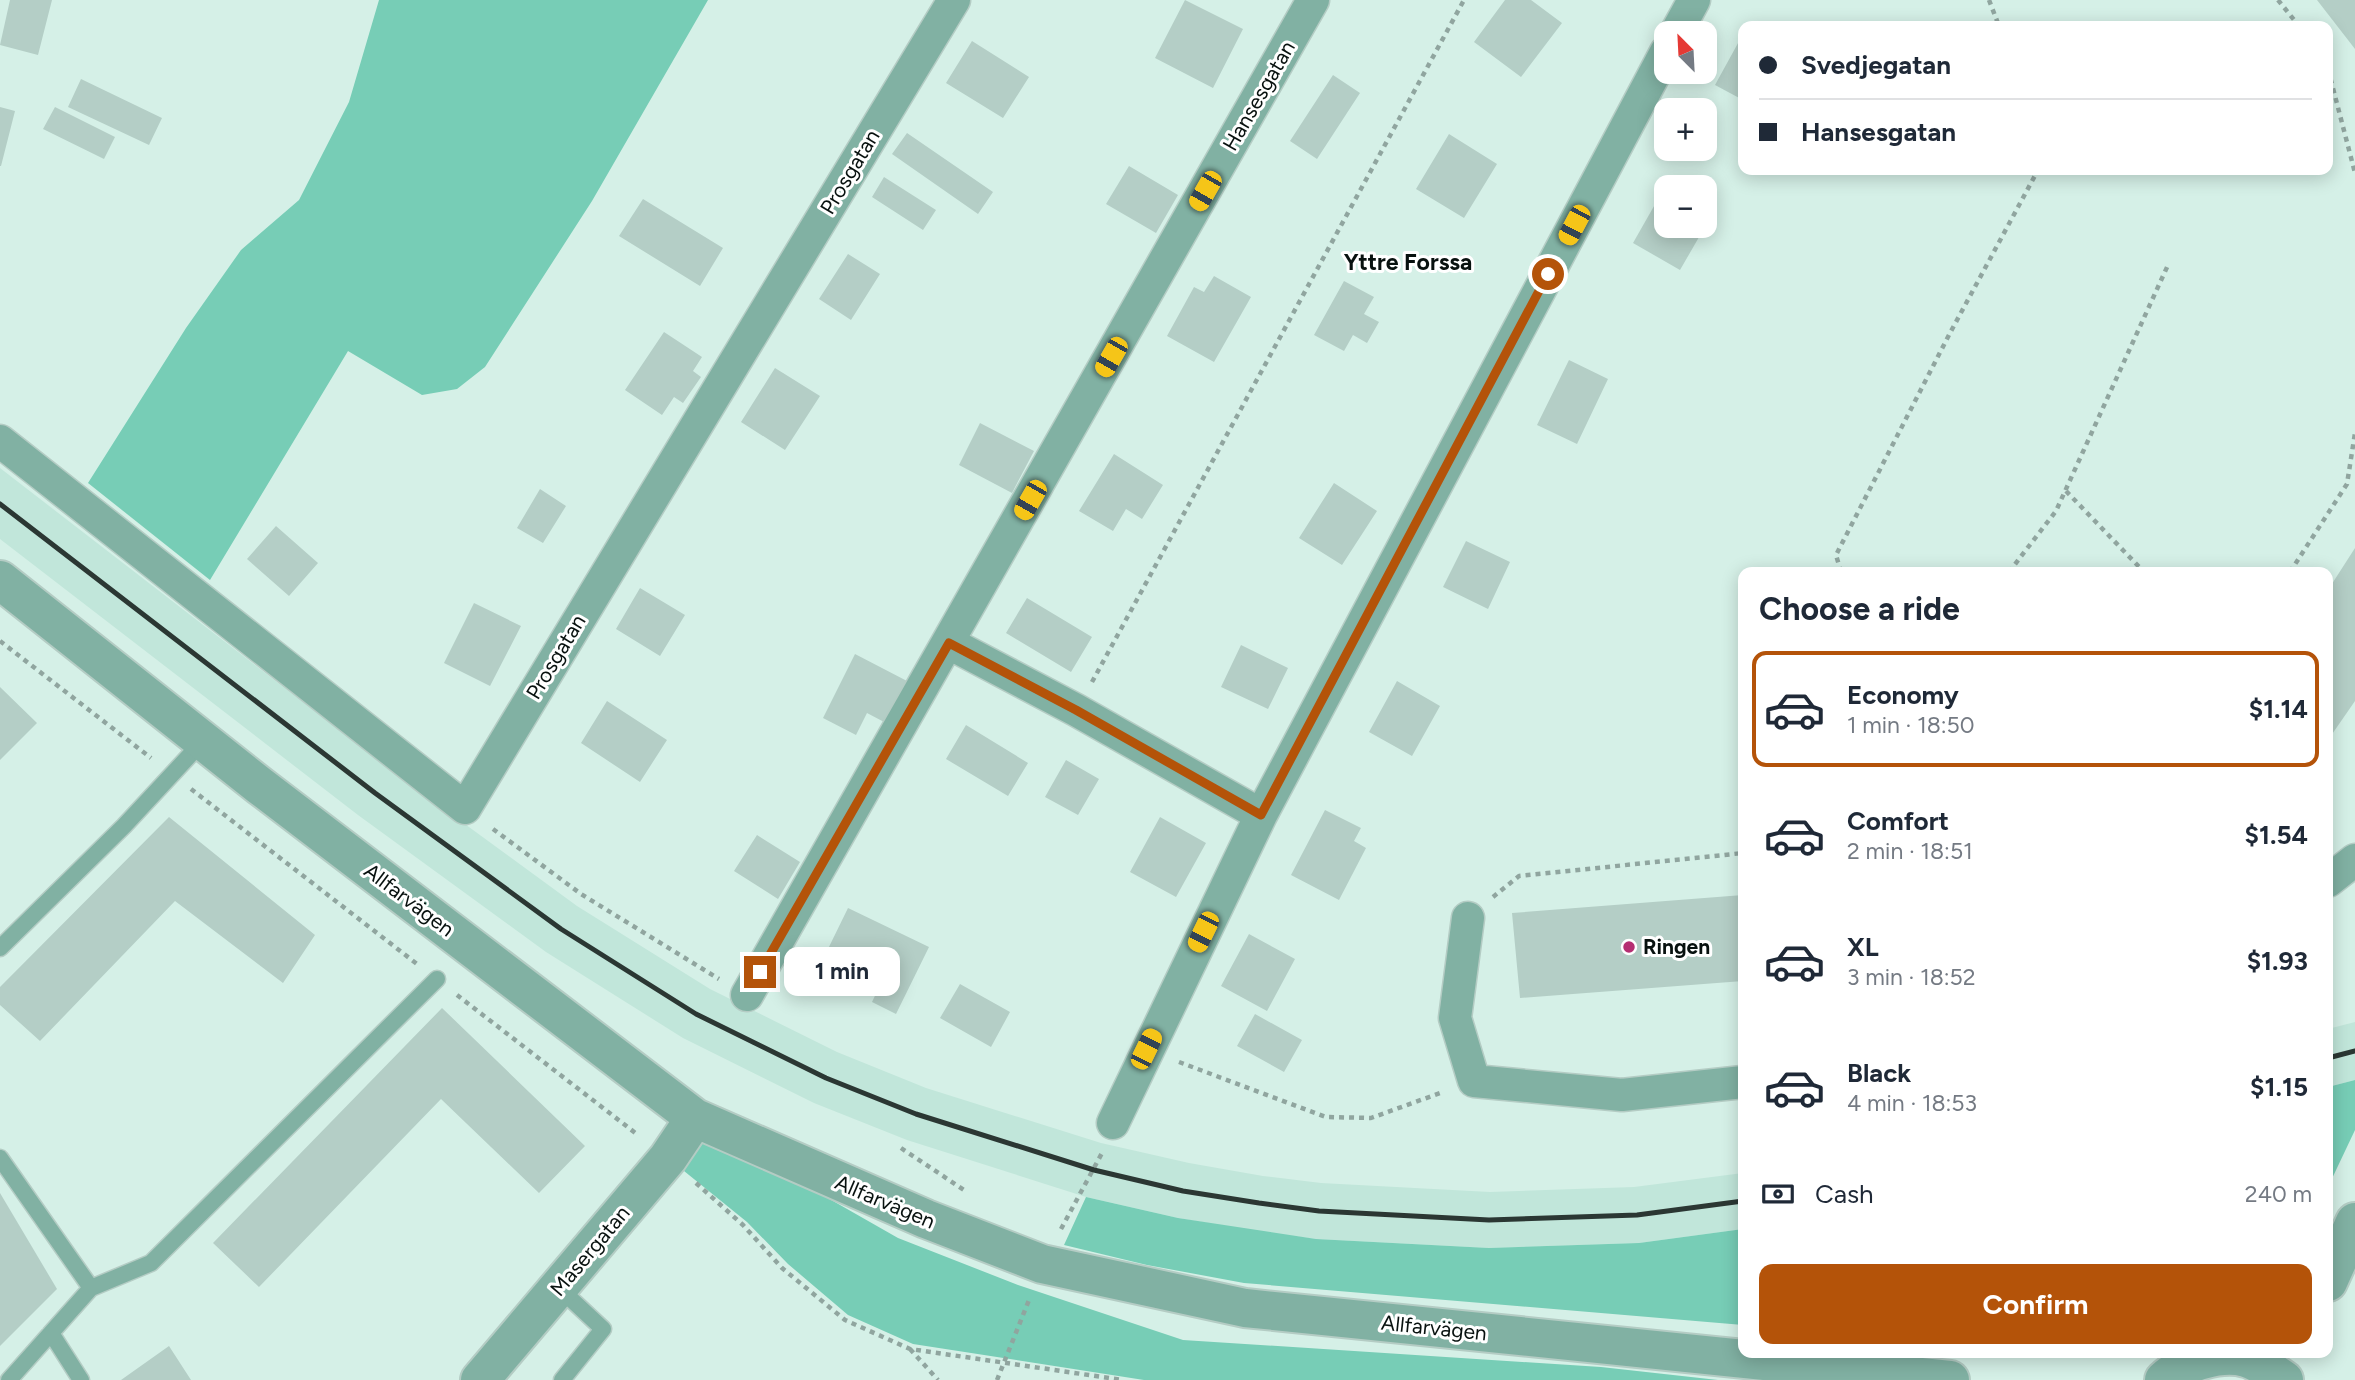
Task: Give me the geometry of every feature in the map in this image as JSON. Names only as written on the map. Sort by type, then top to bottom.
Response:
[{"type":"street","name":"Prosgatan","points":[[465,808],[954,0]]},
{"type":"street","name":"Hansesgatan","points":[[747,996],[1314,0]]},
{"type":"street","points":[[1683,21],[1694,0]]},
{"type":"street","points":[[1113,1123],[1146,1049],[1261,815],[1654,75]]},
{"type":"street","points":[[0,441],[465,808]]},
{"type":"street","name":"Allfarvägen","points":[[0,580],[203,741],[695,1118],[914,1214],[1042,1264],[1231,1305],[1570,1343],[1950,1380]]},
{"type":"street","points":[[949,643],[1076,710],[1261,815]]},
{"type":"street","points":[[2333,877],[2355,860]]},
{"type":"street","points":[[1468,918],[1455,1018],[1474,1082],[1622,1096],[1738,1083]]},
{"type":"street","name":"Masergatan","points":[[480,1380],[668,1158],[695,1118]]},
{"type":"street","points":[[2333,1271],[2355,1222]]},
{"type":"street","points":[[2164,1380],[2174,1371],[2212,1358]]},
{"type":"street","points":[[2247,1358],[2284,1380],[2293,1358]]},
{"type":"lane","points":[[0,948],[173,775],[203,741]]},
{"type":"lane","points":[[9,1380],[91,1288],[151,1263],[437,979]]},
{"type":"lane","points":[[0,1158],[91,1288]]},
{"type":"lane","points":[[558,1287],[603,1328],[562,1380]]},
{"type":"lane","points":[[51,1333],[80,1380]]},
{"type":"path","points":[[1076,710],[1464,0]]},
{"type":"path","points":[[1989,0],[1997,21]]},
{"type":"path","points":[[2278,0],[2295,21]]},
{"type":"path","points":[[2333,88],[2355,173]]},
{"type":"path","points":[[1840,567],[1836,555],[2035,175]]},
{"type":"path","points":[[2013,567],[2056,511],[2168,265]]},
{"type":"path","points":[[2293,567],[2347,484],[2355,433]]},
{"type":"path","points":[[2066,491],[2139,567]]},
{"type":"path","points":[[0,641],[668,1158],[743,1225],[782,1268],[845,1320],[910,1349],[1123,1380]]},
{"type":"path","points":[[465,808],[581,894],[747,996]]},
{"type":"path","points":[[1468,918],[1519,876],[1738,854]]},
{"type":"path","points":[[1146,1049],[1325,1117],[1371,1118],[1474,1082]]},
{"type":"path","points":[[910,1349],[938,1380]]},
{"type":"path","points":[[997,1380],[1005,1361]]},
{"type":"shaded area","points":[[0,468],[391,770],[577,906],[710,989],[837,1052],[926,1088],[1101,1143],[1189,1163],[1321,1183],[1490,1192],[1634,1187],[1738,1174],[1738,1230],[1639,1243],[1489,1248],[1316,1239],[1178,1218],[1086,1197],[907,1140],[814,1103],[683,1038],[546,952],[358,815],[0,539]]},
{"type":"shaded area","points":[[2355,1022],[2355,1080],[2333,1086],[2333,1028]]},
{"type":"green space","points":[[379,0],[708,0],[592,201],[485,367],[457,389],[422,395],[348,351],[210,580],[88,483],[186,328],[241,250],[299,200],[349,102]]},
{"type":"green space","points":[[2355,1080],[2355,1130],[2333,1176],[2333,1086]]},
{"type":"green space","points":[[710,1131],[898,1238],[1018,1285],[1183,1340],[1601,1367],[1718,1380],[1144,1380],[913,1344],[848,1315],[788,1264],[747,1222],[668,1158]]},
{"type":"green space","points":[[1086,1197],[1178,1218],[1316,1239],[1489,1248],[1639,1243],[1738,1230],[1738,1325],[1244,1283],[1147,1265],[1064,1245]]},
{"type":"building","points":[[10,0],[52,0],[38,55],[0,45]]},
{"type":"building","points":[[1185,0],[1243,29],[1213,88],[1155,58]]},
{"type":"building","points":[[1505,0],[1531,0],[1562,23],[1521,77],[1474,42]]},
{"type":"building","points":[[2317,0],[2355,0],[2355,49]]},
{"type":"building","points":[[972,41],[1029,77],[1003,118],[946,83]]},
{"type":"building","points":[[1738,43],[1738,97],[1715,85]]},
{"type":"building","points":[[1333,75],[1360,93],[1317,159],[1290,141]]},
{"type":"building","points":[[81,79],[162,118],[149,145],[68,107]]},
{"type":"building","points":[[0,107],[15,111],[1,166],[0,166]]},
{"type":"building","points":[[55,107],[115,137],[104,159],[43,129]]},
{"type":"building","points":[[907,133],[993,192],[978,214],[892,154]]},
{"type":"building","points":[[1449,134],[1497,164],[1464,218],[1416,189]]},
{"type":"building","points":[[1129,166],[1178,195],[1156,233],[1106,204]]},
{"type":"building","points":[[884,177],[936,210],[923,230],[872,197]]},
{"type":"building","points":[[643,199],[723,248],[700,286],[619,236]]},
{"type":"building","points":[[1654,206],[1654,238],[1699,238],[1680,270],[1633,243]]},
{"type":"building","points":[[848,254],[880,274],[851,320],[819,299]]},
{"type":"building","points":[[1214,276],[1251,297],[1214,362],[1167,336],[1194,287],[1204,292]]},
{"type":"building","points":[[1344,281],[1374,297],[1364,314],[1379,322],[1367,343],[1353,335],[1344,351],[1314,335]]},
{"type":"building","points":[[664,332],[702,357],[693,371],[701,377],[683,403],[674,397],[662,415],[625,390]]},
{"type":"building","points":[[1569,360],[1608,379],[1577,444],[1537,425]]},
{"type":"building","points":[[775,368],[820,396],[785,450],[741,422]]},
{"type":"building","points":[[980,423],[1034,451],[1012,493],[959,465]]},
{"type":"building","points":[[1114,454],[1163,485],[1142,519],[1126,509],[1113,531],[1079,511]]},
{"type":"building","points":[[1334,483],[1377,511],[1342,565],[1299,538]]},
{"type":"building","points":[[540,489],[566,506],[543,543],[517,528]]},
{"type":"building","points":[[276,526],[318,563],[289,596],[247,559]]},
{"type":"building","points":[[1466,541],[1510,562],[1488,609],[1443,587]]},
{"type":"building","points":[[2355,548],[2355,701],[2333,733],[2333,582]]},
{"type":"building","points":[[640,588],[685,615],[660,656],[616,629]]},
{"type":"building","points":[[1027,598],[1092,637],[1071,672],[1006,633]]},
{"type":"building","points":[[474,603],[521,626],[490,686],[444,663]]},
{"type":"building","points":[[1241,645],[1288,668],[1268,709],[1221,687]]},
{"type":"building","points":[[855,654],[907,681],[886,723],[867,713],[856,735],[823,718]]},
{"type":"building","points":[[1397,681],[1440,706],[1412,756],[1369,732]]},
{"type":"building","points":[[0,687],[37,723],[0,760]]},
{"type":"building","points":[[607,701],[667,740],[640,782],[581,743]]},
{"type":"building","points":[[966,725],[1028,763],[1008,796],[946,759]]},
{"type":"building","points":[[1066,760],[1099,779],[1078,815],[1045,797]]},
{"type":"building","points":[[1325,810],[1361,828],[1354,841],[1366,848],[1339,900],[1291,875]]},
{"type":"building","points":[[169,817],[315,935],[283,983],[175,901],[40,1041],[0,1005],[0,987]]},
{"type":"building","points":[[1160,817],[1206,843],[1176,897],[1130,872]]},
{"type":"building","points":[[757,835],[800,862],[778,899],[734,871]]},
{"type":"building","name":"Ringen","points":[[1738,895],[1738,981],[1520,998],[1512,913]]},
{"type":"building","points":[[848,908],[929,947],[896,1014],[872,1002],[882,981],[826,953]]},
{"type":"building","points":[[1249,934],[1295,959],[1267,1011],[1221,986]]},
{"type":"building","points":[[960,984],[1010,1012],[991,1047],[940,1018]]},
{"type":"building","points":[[442,1008],[585,1146],[539,1193],[441,1099],[259,1287],[213,1243]]},
{"type":"building","points":[[1255,1014],[1302,1040],[1284,1072],[1237,1046]]},
{"type":"building","points":[[0,1193],[57,1289],[0,1346]]},
{"type":"building","points":[[169,1346],[191,1380],[121,1380]]},
{"type":"railway","points":[[0,504],[375,793],[561,929],[696,1014],[826,1078],[916,1114],[1094,1170],[1183,1191],[1259,1203],[1319,1211],[1489,1220],[1637,1215],[1738,1202]]},
{"type":"railway","points":[[2333,1057],[2355,1051]]},
{"type":"place","name":"Ringen","points":[[1629,947]]},
{"type":"district","name":"Yttre Forssa","points":[[1408,262]]},
{"type":"route","points":[[760,972],[949,643],[1076,710],[1261,815],[1548,274]]}]
